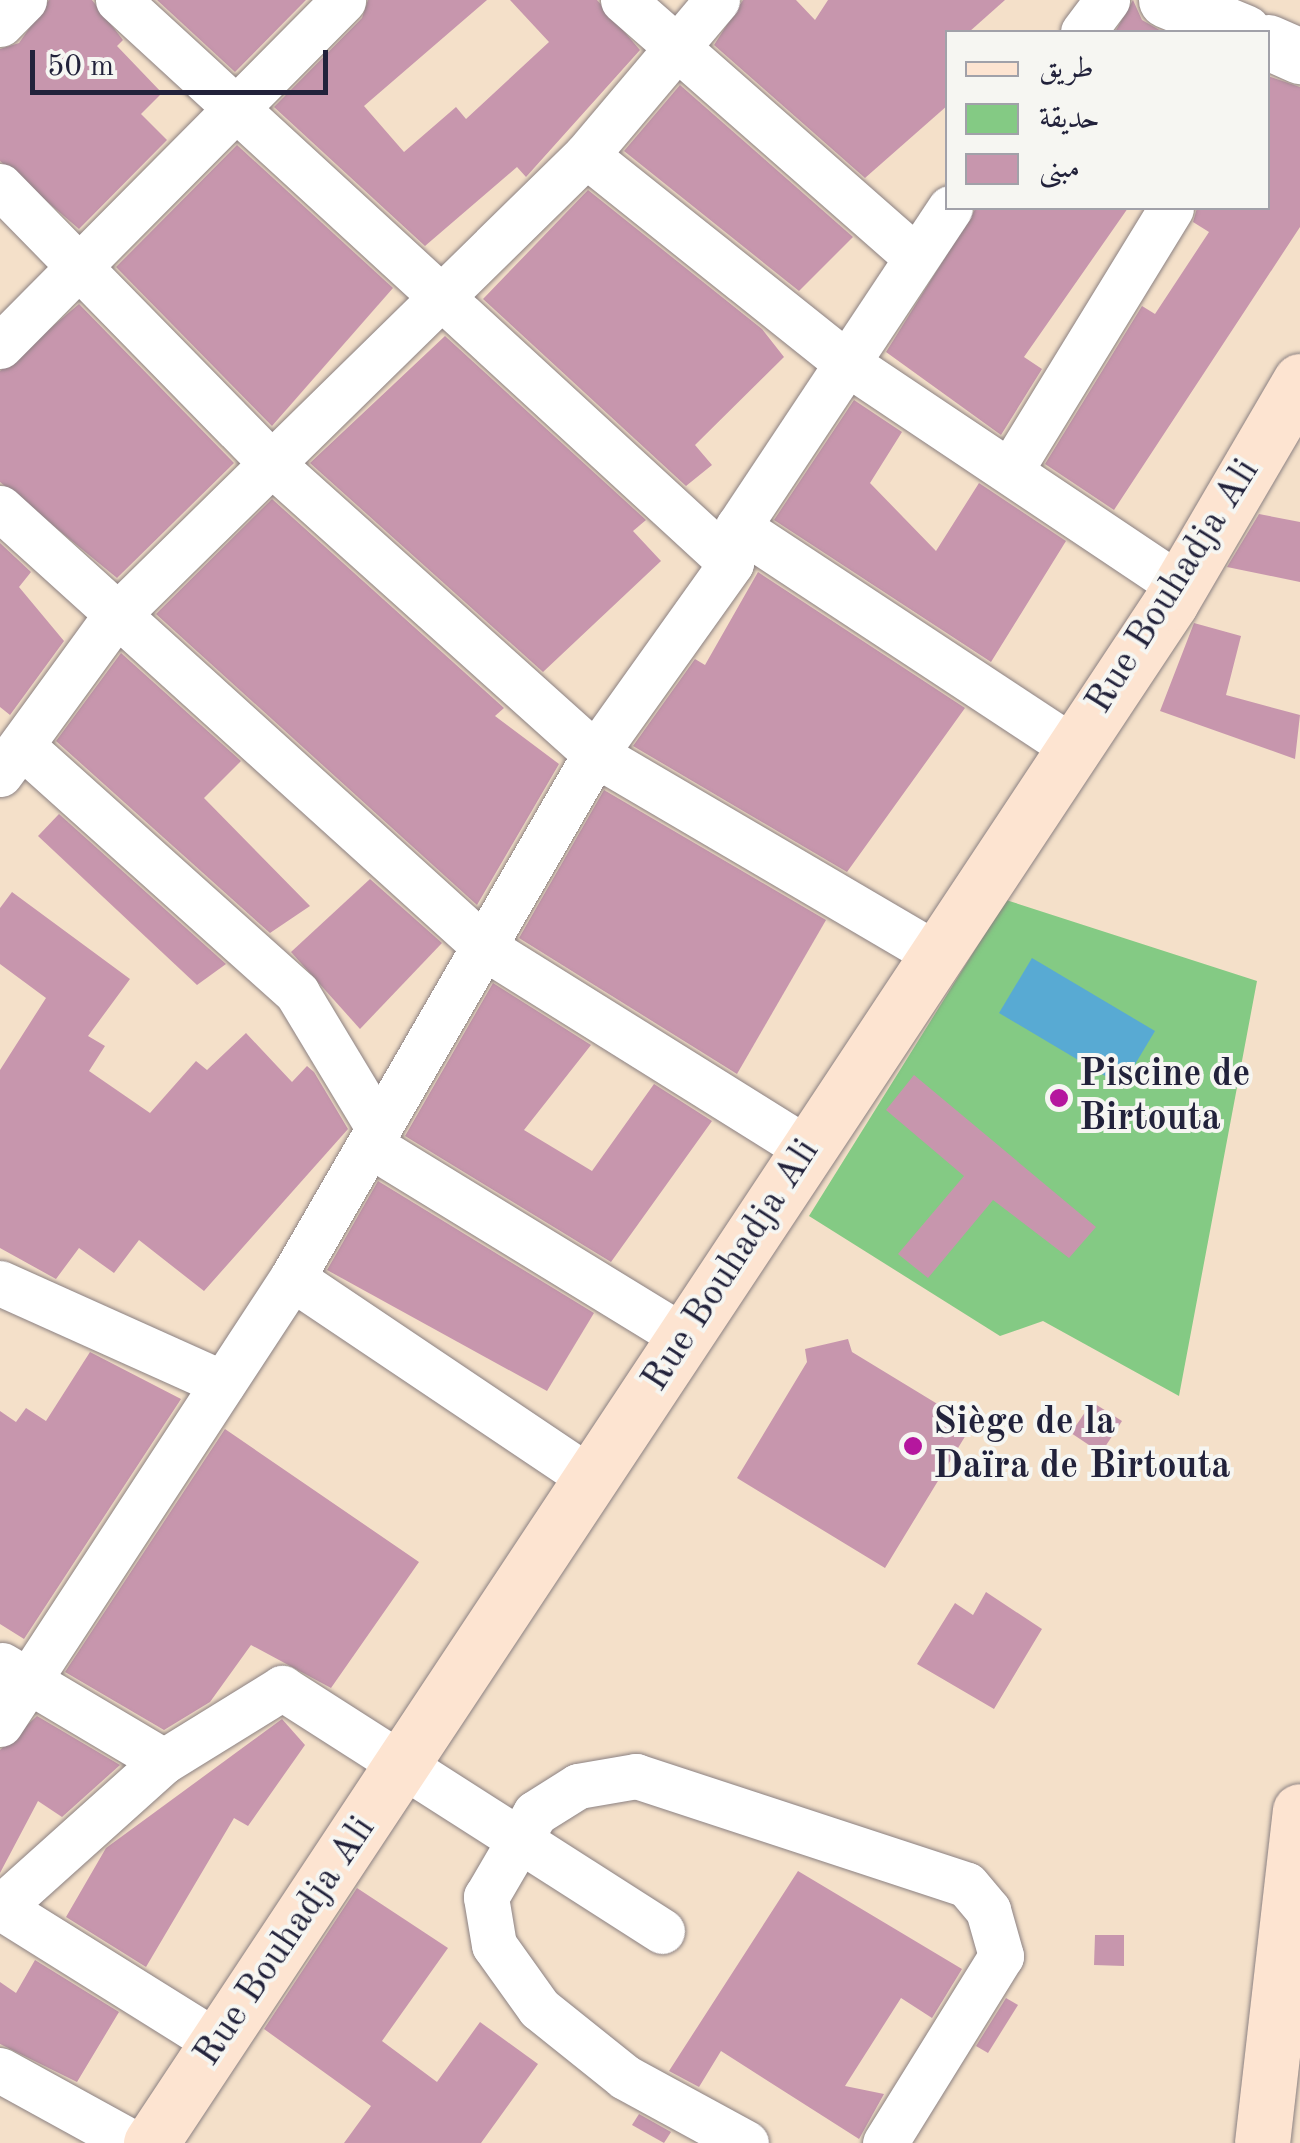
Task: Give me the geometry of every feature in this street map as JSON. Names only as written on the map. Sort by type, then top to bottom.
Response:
[{"type":"main road","name":"Rue Bouhadja Ali","points":[[152,2143],[405,1765],[807,1149],[939,956],[1180,586],[1300,382]]},
{"type":"main road","points":[[1262,2143],[1300,1811]]},
{"type":"street","points":[[0,24],[24,0]]},
{"type":"street","points":[[118,0],[236,105],[436,300],[734,545],[1072,748]]},
{"type":"street","points":[[0,346],[344,0]]},
{"type":"street","points":[[623,0],[673,48],[914,256]]},
{"type":"street","points":[[686,1338],[373,1135],[297,993],[11,760],[113,619],[586,155],[716,0]]},
{"type":"street","points":[[1085,30],[1108,0]]},
{"type":"street","points":[[1166,0],[1239,30]]},
{"type":"street","points":[[1270,43],[1300,56]]},
{"type":"street","points":[[586,155],[847,364],[1180,586]]},
{"type":"street","points":[[0,186],[82,265],[271,463],[594,754],[939,956]]},
{"type":"street","points":[[0,1724],[13,1672],[223,1383],[292,1278],[486,949],[594,754],[734,545],[914,256],[948,210]]},
{"type":"street","points":[[1010,471],[1170,210]]},
{"type":"street","points":[[0,508],[113,619],[486,949],[807,1149]]},
{"type":"street","points":[[292,1278],[592,1480]]},
{"type":"street","points":[[0,1283],[223,1383]]},
{"type":"street","points":[[13,1672],[164,1761]]},
{"type":"street","points":[[218,2043],[0,1908],[164,1761],[282,1688],[662,1930]]},
{"type":"street","points":[[746,2143],[625,2078],[539,2008],[494,1946],[486,1897],[535,1813],[578,1786],[636,1776],[967,1885],[988,1910],[1000,1956],[885,2143]]},
{"type":"street","points":[[0,2070],[133,2143]]},
{"type":"green space","name":"Piscine de Birtouta","points":[[1006,900],[1257,981],[1179,1396],[1043,1321],[1000,1336],[809,1216]]},
{"type":"water","points":[[1032,958],[1155,1031],[1122,1086],[999,1013]]},
{"type":"building","points":[[49,0],[92,0],[123,40],[117,46],[162,93],[141,114],[167,140],[79,229],[0,161],[0,49],[19,43]]},
{"type":"building","points":[[157,0],[306,0],[235,72]]},
{"type":"building","points":[[368,0],[487,0],[364,106],[404,152],[456,107],[466,119],[549,42],[510,0],[597,0],[640,50],[526,177],[517,167],[425,246],[274,107],[362,18]]},
{"type":"building","points":[[743,0],[796,0],[815,20],[828,0],[1005,0],[971,30],[945,30],[945,108],[865,178],[714,45]]},
{"type":"building","points":[[1133,0],[1142,20],[1160,30],[1116,30]]},
{"type":"building","points":[[1270,77],[1300,87],[1300,227],[1114,510],[1045,464],[1142,306],[1155,314],[1209,232],[1193,222],[1196,210],[1270,210]]},
{"type":"building","points":[[680,85],[853,237],[799,291],[624,151]]},
{"type":"building","points":[[237,145],[393,288],[272,426],[116,267]]},
{"type":"building","points":[[588,190],[762,329],[784,357],[695,445],[712,465],[686,486],[483,299]]},
{"type":"building","points":[[975,210],[1127,210],[1024,357],[1042,369],[1001,435],[886,352]]},
{"type":"building","points":[[79,304],[234,463],[117,578],[0,482],[0,371]]},
{"type":"building","points":[[445,336],[646,520],[633,531],[661,561],[543,672],[310,463]]},
{"type":"building","points":[[854,400],[902,432],[870,483],[936,551],[979,483],[1066,541],[991,662],[774,520]]},
{"type":"building","points":[[272,499],[504,708],[495,716],[559,764],[477,905],[156,614]]},
{"type":"building","points":[[1259,514],[1300,522],[1300,582],[1227,567]]},
{"type":"building","points":[[0,543],[31,572],[19,587],[64,641],[10,715],[0,707]]},
{"type":"building","points":[[758,572],[965,708],[847,872],[633,746],[695,659],[705,665]]},
{"type":"building","points":[[1194,623],[1241,636],[1226,695],[1300,715],[1295,759],[1160,711]]},
{"type":"building","points":[[121,653],[241,761],[204,798],[310,906],[270,933],[56,741]]},
{"type":"building","points":[[604,790],[826,920],[737,1074],[519,938]]},
{"type":"building","points":[[59,814],[226,964],[197,985],[38,836]]},
{"type":"building","points":[[370,879],[442,943],[360,1029],[291,952]]},
{"type":"building","points":[[12,892],[130,979],[88,1036],[105,1046],[89,1071],[150,1113],[196,1061],[207,1070],[246,1033],[292,1082],[307,1066],[314,1072],[348,1129],[204,1291],[139,1240],[114,1273],[79,1248],[56,1279],[0,1248],[0,1070],[46,998],[0,964],[0,908]]},
{"type":"building","points":[[493,983],[591,1045],[524,1130],[592,1171],[654,1084],[712,1121],[611,1262],[405,1136]]},
{"type":"building","points":[[914,1075],[1096,1227],[1069,1258],[993,1200],[928,1278],[898,1254],[964,1176],[886,1110]]},
{"type":"building","points":[[378,1181],[594,1313],[547,1391],[327,1270]]},
{"type":"building","name":"Siège de la Daïra de Birtouta","points":[[848,1339],[852,1352],[972,1425],[885,1568],[737,1478],[807,1362],[805,1349]]},
{"type":"building","points":[[90,1352],[181,1399],[24,1639],[0,1624],[0,1411],[16,1422],[26,1408],[46,1421]]},
{"type":"building","points":[[1092,1402],[1122,1421],[1101,1453],[1071,1433]]},
{"type":"building","points":[[225,1429],[419,1562],[331,1688],[251,1645],[210,1702],[164,1730],[65,1672]]},
{"type":"building","points":[[986,1592],[1042,1629],[994,1709],[917,1664],[955,1603],[973,1615]]},
{"type":"building","points":[[37,1716],[120,1765],[62,1817],[38,1801],[0,1873],[0,1750]]},
{"type":"building","points":[[282,1719],[305,1745],[248,1826],[234,1818],[146,1967],[66,1917],[106,1848]]},
{"type":"building","points":[[798,1871],[962,1969],[932,2018],[901,1998],[845,2086],[884,2094],[859,2139],[721,2051],[699,2087],[669,2071]]},
{"type":"building","points":[[357,1888],[448,1948],[382,2041],[437,2082],[480,2022],[538,2064],[481,2143],[344,2143],[371,2106],[264,2029]]},
{"type":"building","points":[[1095,1935],[1124,1935],[1124,1966],[1094,1965]]},
{"type":"building","points":[[35,1960],[119,2012],[77,2082],[0,2044],[0,1982],[16,1993]]},
{"type":"building","points":[[1006,1998],[1018,2005],[988,2053],[976,2046]]},
{"type":"building","points":[[639,2114],[671,2132],[664,2143],[632,2125]]},
{"type":"place","name":"Piscine de Birtouta","points":[[1059,1098]]},
{"type":"place","name":"Siège de la Daïra de Birtouta","points":[[913,1446]]}]
